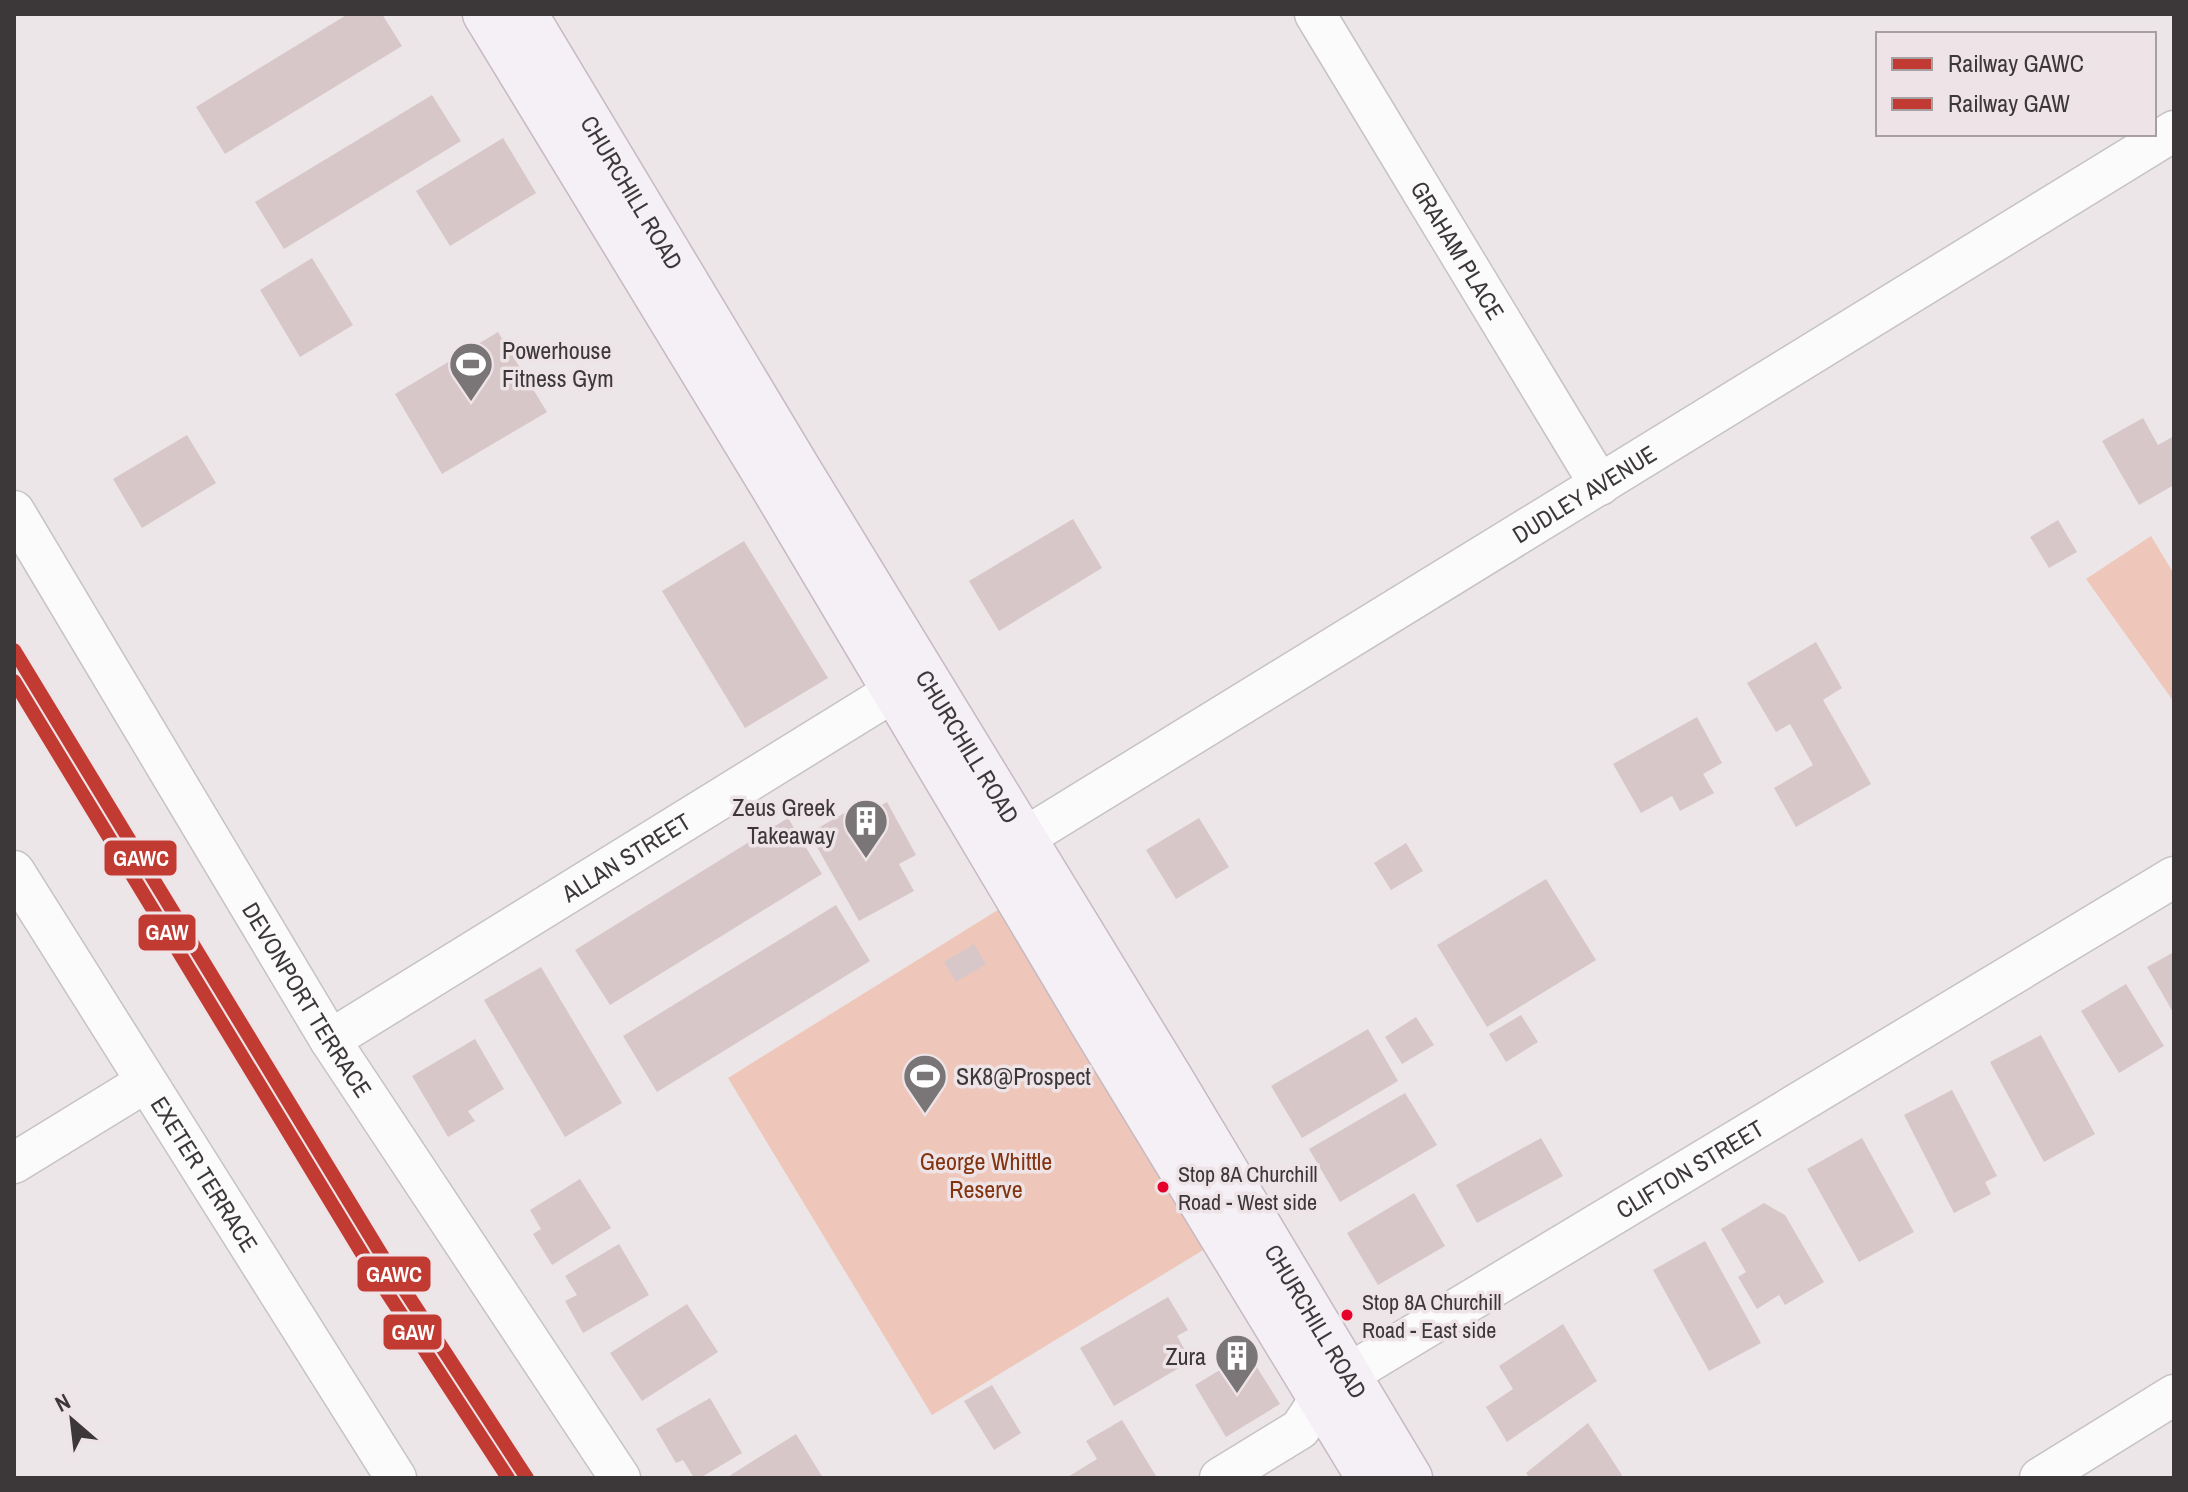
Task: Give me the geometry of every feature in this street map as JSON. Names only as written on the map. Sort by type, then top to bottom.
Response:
[{"type":"main road","name":"CHURCHILL ROAD","points":[[485,14],[765,473],[908,683]]},
{"type":"main road","name":"CHURCHILL ROAD","points":[[525,14],[908,683],[1334,1387],[1410,1478]]},
{"type":"main road","name":"CHURCHILL ROAD","points":[[1334,1387],[1369,1478]]},
{"type":"street","name":"GRAHAM PLACE","points":[[1315,14],[1600,485]]},
{"type":"street","name":"DUDLEY AVENUE","points":[[1008,848],[2174,131]]},
{"type":"street","name":"DEVONPORT TERRACE","points":[[14,511],[330,1040],[620,1478]]},
{"type":"street","name":"ALLAN STREET","points":[[330,1040],[908,683]]},
{"type":"street","name":"EXETER TERRACE","points":[[14,871],[396,1478]]},
{"type":"street","name":"CLIFTON STREET","points":[[1220,1478],[1300,1429],[1334,1387],[2174,877]]},
{"type":"street","points":[[14,1163],[146,1082]]},
{"type":"street","points":[[2040,1478],[2174,1395]]},
{"type":"green space","points":[[2151,536],[2174,574],[2174,702],[2086,579]]},
{"type":"green space","name":"George Whittle Reserve","points":[[1017,898],[1223,1238],[932,1415],[728,1078]]},
{"type":"building","points":[[348,14],[382,14],[402,46],[225,154],[196,107]]},
{"type":"building","points":[[432,95],[461,141],[284,249],[255,202]]},
{"type":"building","points":[[503,138],[536,193],[450,246],[416,191]]},
{"type":"building","points":[[312,258],[353,325],[300,357],[260,290]]},
{"type":"building","name":"Powerhouse Fitness Gym","points":[[498,332],[547,412],[442,474],[395,394]]},
{"type":"building","points":[[2143,418],[2158,445],[2174,436],[2174,485],[2139,505],[2102,441]]},
{"type":"building","points":[[187,435],[216,483],[142,528],[113,479]]},
{"type":"building","points":[[1073,519],[1102,568],[999,631],[969,581]]},
{"type":"building","points":[[2058,520],[2077,552],[2049,568],[2030,537]]},
{"type":"building","points":[[744,541],[828,678],[745,728],[662,591]]},
{"type":"building","points":[[1816,642],[1842,688],[1823,700],[1871,784],[1796,827],[1774,788],[1813,765],[1790,724],[1776,732],[1747,683]]},
{"type":"building","points":[[1697,717],[1722,763],[1703,774],[1714,793],[1680,811],[1672,796],[1641,813],[1613,764]]},
{"type":"building","name":"Zeus Greek Takeaway","points":[[887,802],[916,855],[899,864],[914,891],[859,921],[809,833],[857,806],[862,816]]},
{"type":"building","points":[[788,818],[822,874],[610,1005],[575,950]]},
{"type":"building","points":[[1199,818],[1229,867],[1176,899],[1146,850]]},
{"type":"building","points":[[1406,843],[1423,871],[1391,890],[1374,863]]},
{"type":"building","points":[[1546,879],[1596,960],[1487,1027],[1437,945]]},
{"type":"building","points":[[836,905],[870,961],[657,1092],[623,1036]]},
{"type":"building","points":[[974,944],[986,964],[956,982],[944,962]]},
{"type":"building","points":[[2174,952],[2174,1014],[2147,967]]},
{"type":"building","points":[[541,967],[622,1103],[565,1137],[484,1000]]},
{"type":"building","points":[[2126,984],[2164,1046],[2119,1073],[2081,1011]]},
{"type":"building","points":[[1521,1015],[1538,1042],[1506,1062],[1489,1034]]},
{"type":"building","points":[[1416,1017],[1434,1045],[1402,1064],[1385,1037]]},
{"type":"building","points":[[1368,1029],[1398,1081],[1302,1138],[1271,1086]]},
{"type":"building","points":[[2041,1035],[2095,1134],[2044,1162],[1990,1062]]},
{"type":"building","points":[[475,1039],[504,1089],[468,1111],[475,1121],[448,1137],[412,1076]]},
{"type":"building","points":[[1952,1090],[1997,1176],[1985,1182],[1991,1194],[1954,1213],[1904,1115]]},
{"type":"building","points":[[1405,1093],[1437,1145],[1340,1202],[1309,1149]]},
{"type":"building","points":[[1541,1138],[1563,1176],[1477,1223],[1456,1185]]},
{"type":"building","points":[[1862,1138],[1914,1232],[1859,1262],[1807,1169]]},
{"type":"building","points":[[580,1179],[611,1228],[552,1265],[533,1234],[541,1229],[530,1210]]},
{"type":"building","points":[[1414,1193],[1445,1246],[1378,1285],[1347,1233]]},
{"type":"building","points":[[1764,1203],[1785,1215],[1824,1282],[1785,1305],[1779,1295],[1757,1309],[1738,1277],[1746,1272],[1721,1229]]},
{"type":"building","points":[[1705,1241],[1761,1343],[1709,1371],[1653,1270]]},
{"type":"building","points":[[619,1244],[649,1295],[583,1333],[565,1301],[577,1295],[565,1276]]},
{"type":"building","points":[[1168,1297],[1188,1330],[1177,1336],[1191,1361],[1114,1406],[1080,1348]]},
{"type":"building","points":[[687,1304],[718,1352],[642,1401],[610,1353]]},
{"type":"building","points":[[1563,1324],[1597,1381],[1507,1442],[1486,1407],[1513,1389],[1499,1366]]},
{"type":"building","name":"Zura","points":[[1248,1353],[1280,1404],[1226,1437],[1195,1385]]},
{"type":"building","points":[[992,1385],[1021,1433],[994,1450],[964,1401]]},
{"type":"building","points":[[710,1398],[742,1453],[700,1478],[694,1478],[683,1460],[676,1463],[656,1429]]},
{"type":"building","points":[[1122,1420],[1156,1476],[1066,1478],[1097,1459],[1086,1441]]},
{"type":"building","points":[[1588,1423],[1622,1475],[1618,1478],[1530,1478],[1526,1473]]},
{"type":"building","points":[[796,1434],[823,1478],[726,1478]]},
{"type":"rail line","name":"GAWC","points":[[14,650],[383,1257],[527,1478]]},
{"type":"rail line","name":"GAW","points":[[14,681],[369,1265],[508,1478]]},
{"type":"place","name":"Powerhouse Fitness Gym","points":[[471,403]]},
{"type":"place","name":"Zeus Greek Takeaway","points":[[866,860]]},
{"type":"place","name":"SK8@Prospect","points":[[925,1115]]},
{"type":"place","name":"Stop 8A Churchill Road - West side","points":[[1163,1187]]},
{"type":"place","name":"Stop 8A Churchill Road - East side","points":[[1347,1315]]},
{"type":"place","name":"Zura","points":[[1237,1395]]}]
